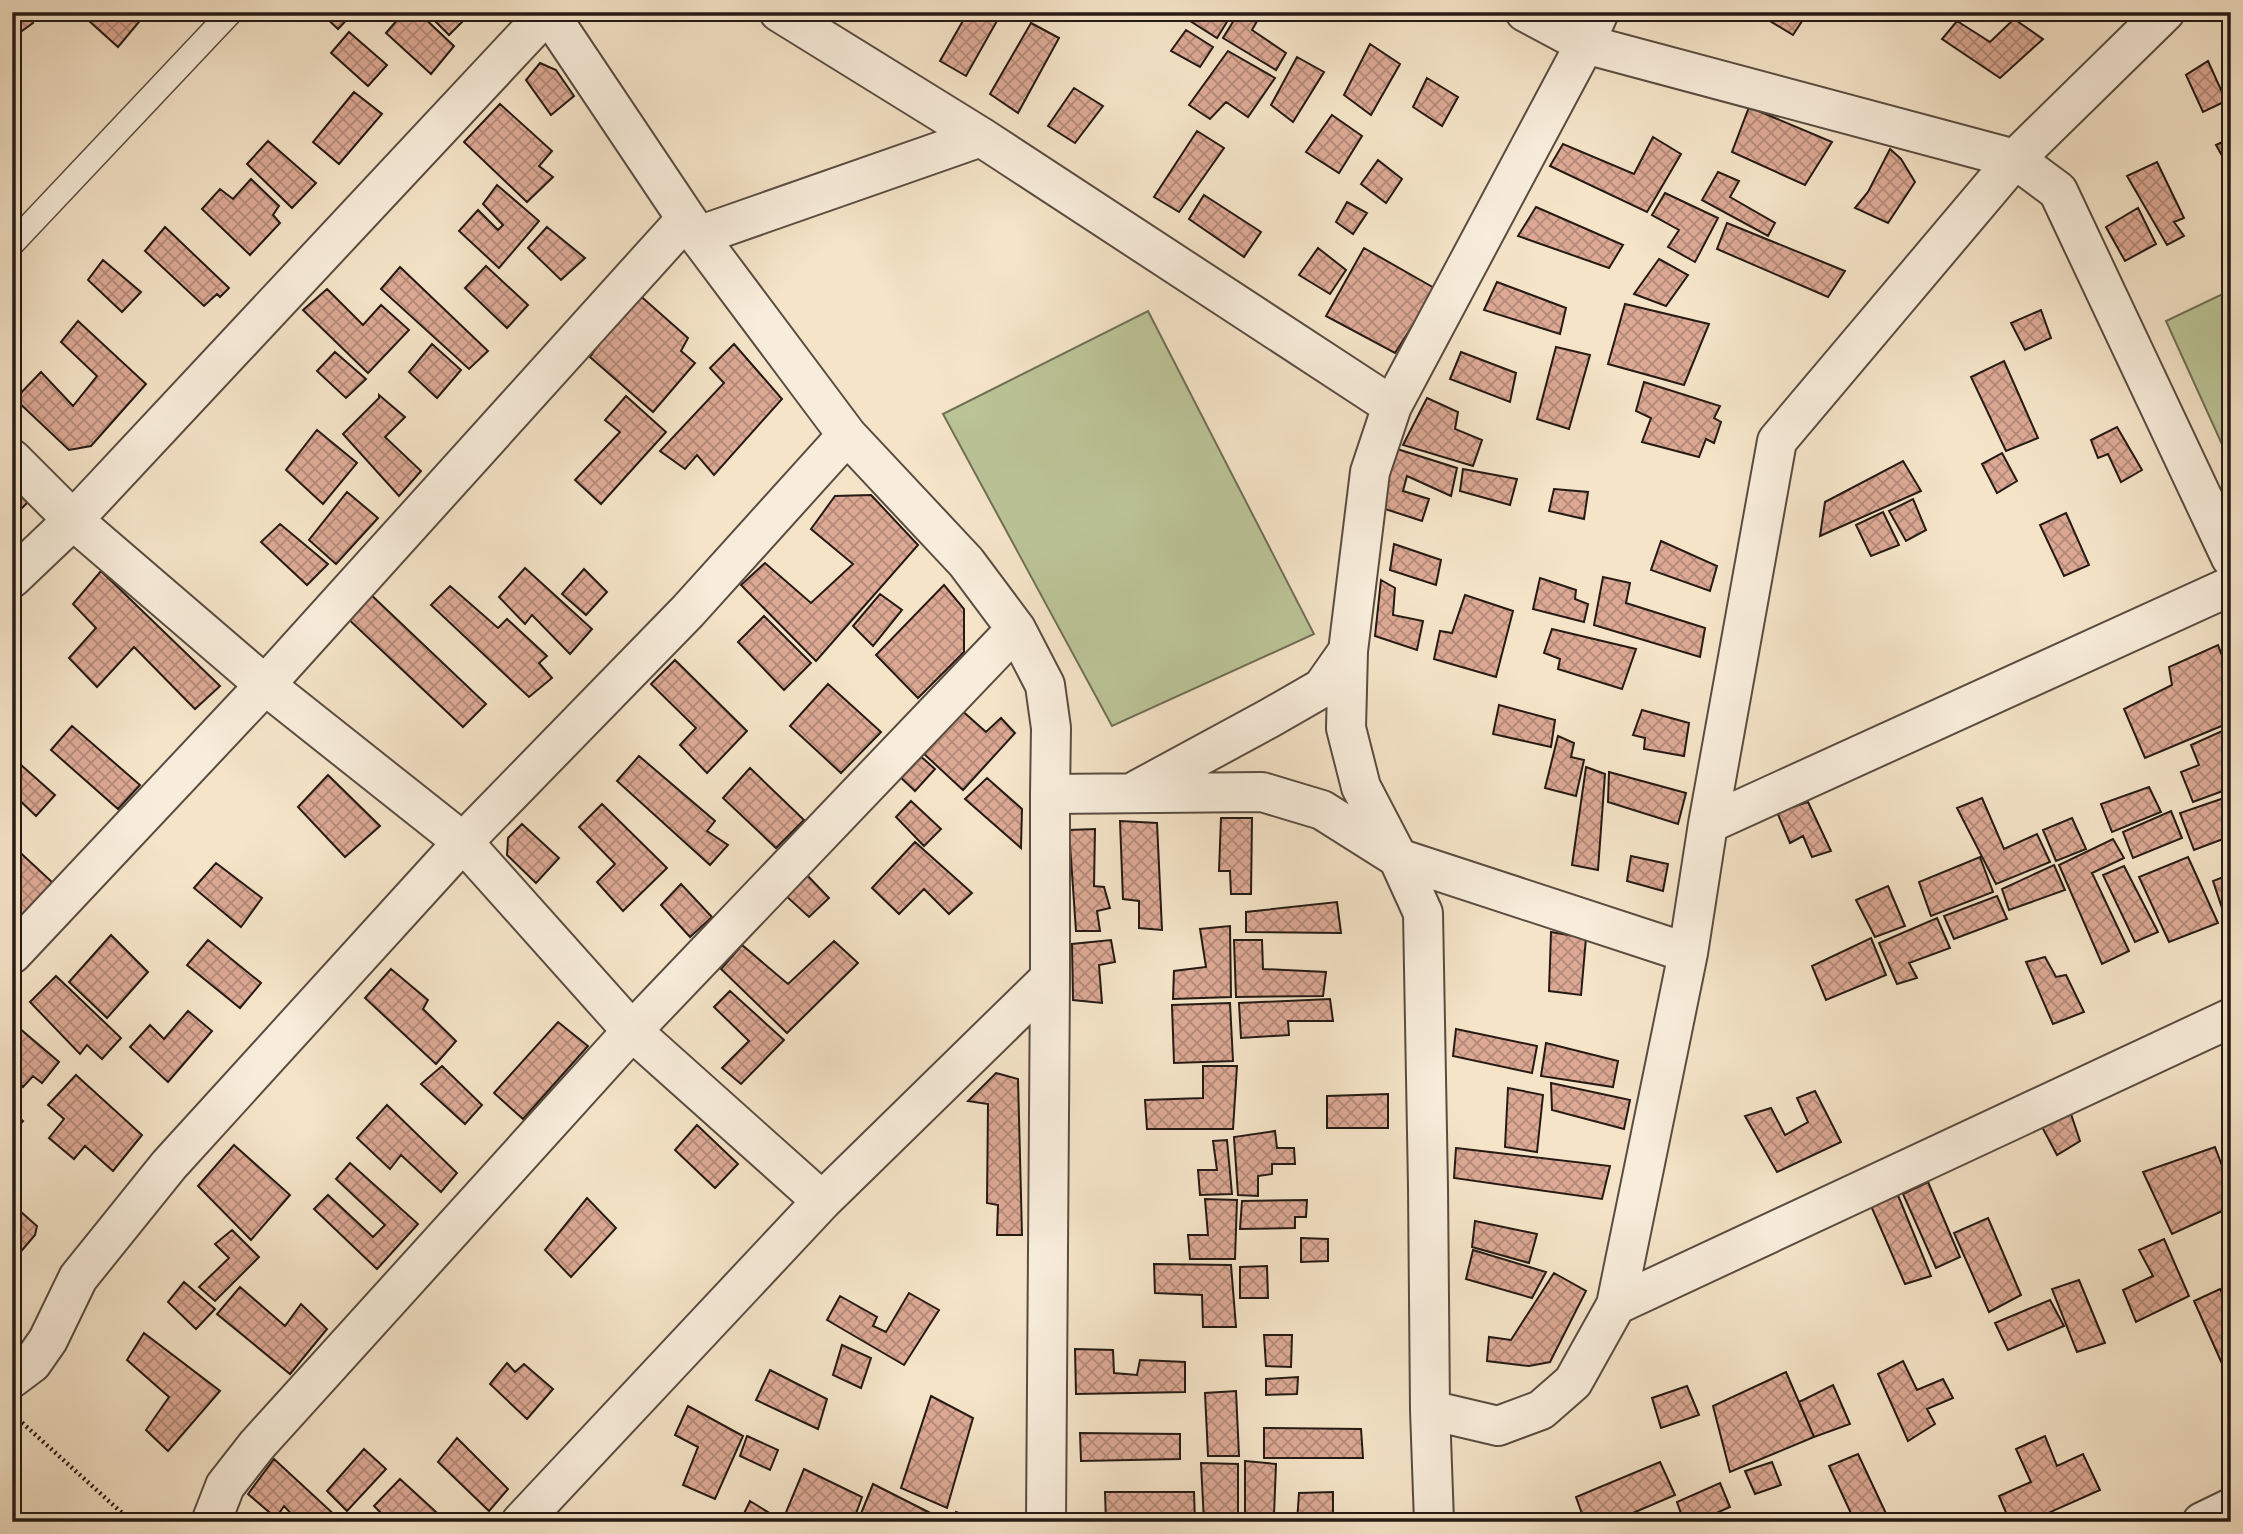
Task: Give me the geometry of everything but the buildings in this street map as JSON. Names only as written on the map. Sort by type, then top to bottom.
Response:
[{"type":"street","points":[[12,578],[73,520],[548,12],[692,228],[847,435],[966,562],[1016,629],[1045,685],[1052,728],[1046,1522]]},
{"type":"street","points":[[779,12],[981,137],[1392,406]]},
{"type":"street","points":[[1525,12],[1592,28],[2015,159],[2058,191],[2231,558]]},
{"type":"street","points":[[1430,1410],[1498,1426],[1541,1410],[1573,1382],[1616,1305],[1688,953],[1708,824],[1777,441],[2015,159],[2165,12]]},
{"type":"street","points":[[1434,1522],[1423,912],[1362,787],[1346,727],[1348,651],[1370,472],[1392,406],[1592,28]]},
{"type":"street","points":[[12,954],[692,228],[981,137]]},
{"type":"street","points":[[12,1378],[32,1363],[48,1340],[78,1278],[169,1165],[463,842],[688,611],[847,435]]},
{"type":"street","points":[[12,459],[73,520],[265,685],[463,842],[632,1031],[822,1200]]},
{"type":"street","points":[[1708,824],[2231,586]]},
{"type":"street","points":[[211,1522],[225,1486],[257,1445],[632,1031],[1016,629]]},
{"type":"street","points":[[1132,793],[1322,688],[1348,651]]},
{"type":"street","points":[[1050,794],[1262,792],[1322,810],[1398,858],[1688,953]]},
{"type":"street","points":[[534,1518],[822,1200],[1050,978]]},
{"type":"street","points":[[1616,1305],[2231,1018]]},
{"type":"street","points":[[2202,1522],[2231,1508]]},
{"type":"lane","points":[[12,244],[231,12]]},
{"type":"path","points":[[12,1414],[132,1522]]},
{"type":"green space","points":[[2231,290],[2231,464],[2166,321]]},
{"type":"green space","points":[[1148,311],[1314,634],[1112,726],[943,414]]}]
